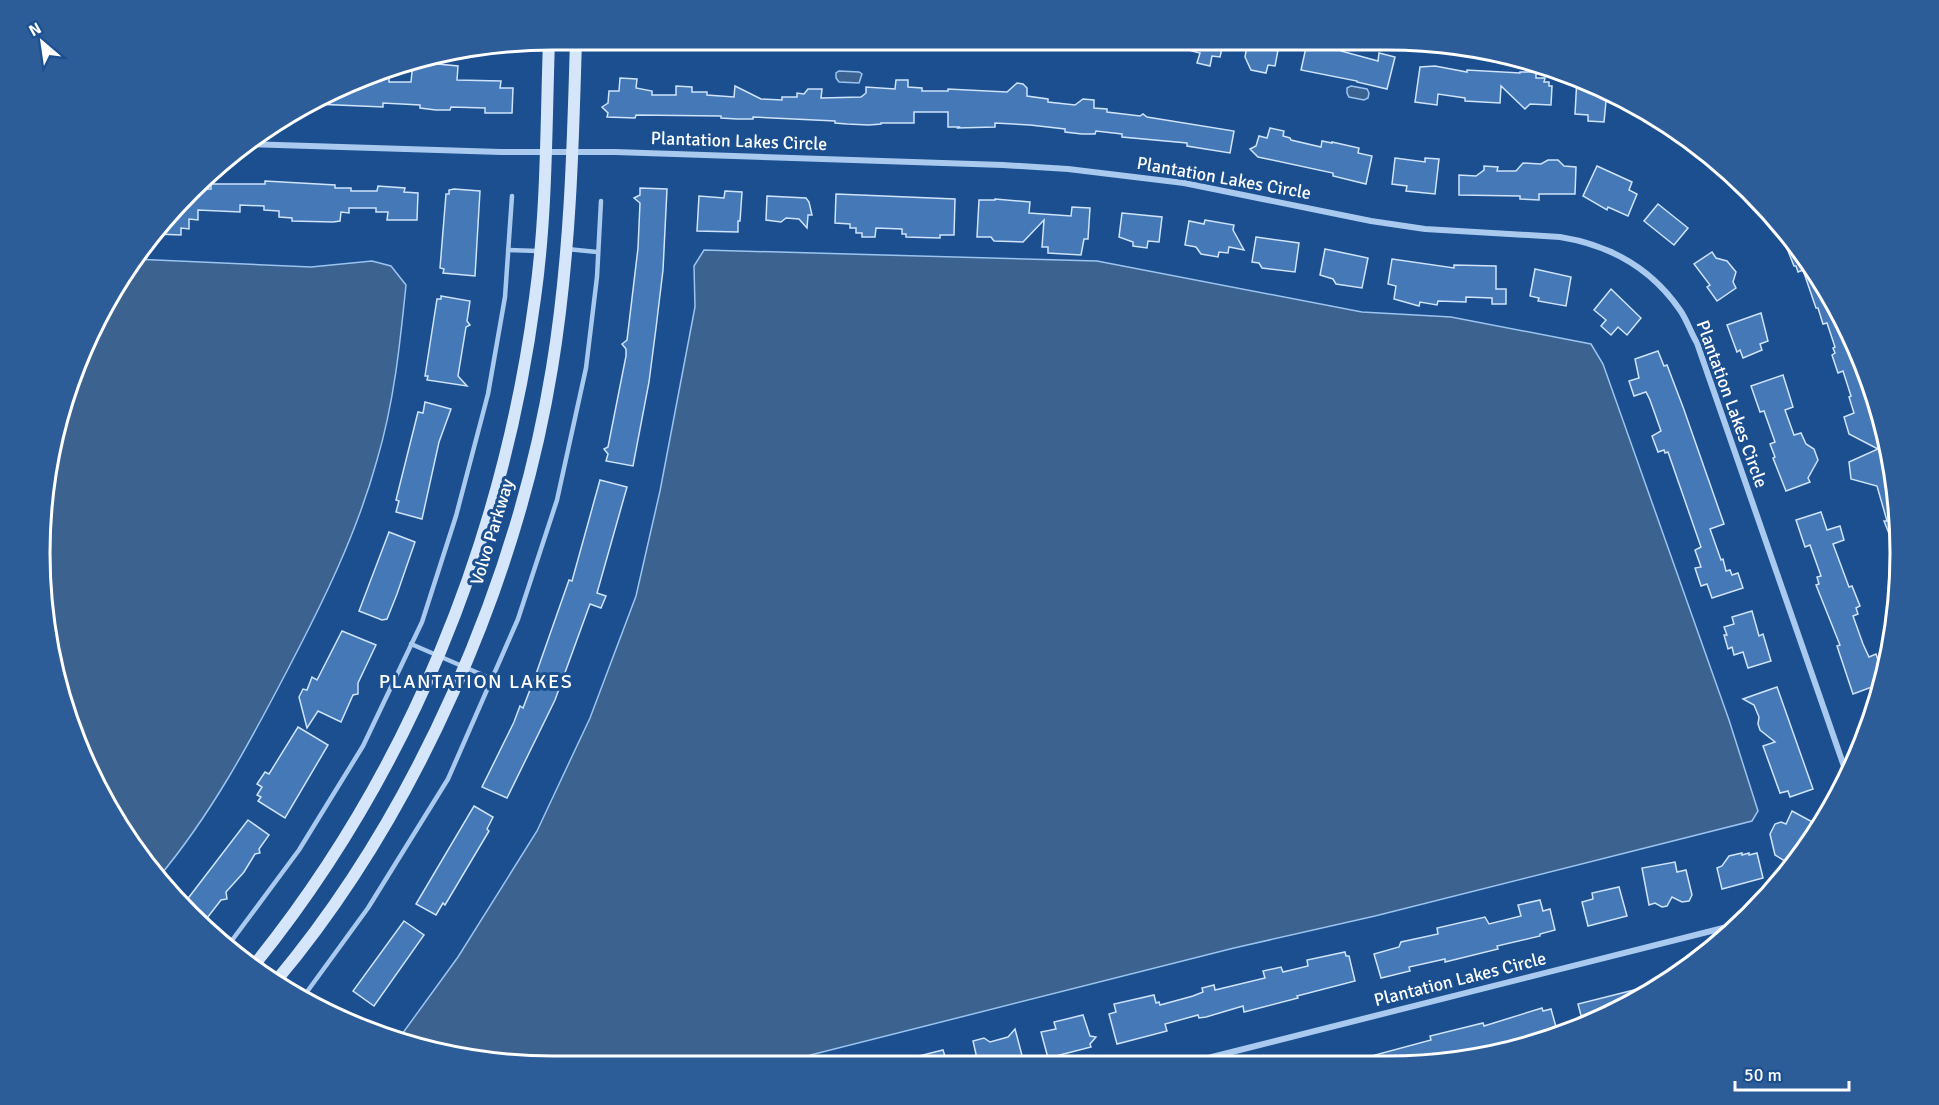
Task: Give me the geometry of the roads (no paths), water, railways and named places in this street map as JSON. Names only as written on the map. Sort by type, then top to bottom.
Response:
[{"type":"main road","name":"Volvo Parkway","points":[[258,960],[306,898],[365,804],[397,746],[440,656],[474,564],[505,458],[528,350],[540,251],[549,50]]},
{"type":"main road","name":"Volvo Parkway","points":[[280,975],[314,933],[375,840],[426,749],[464,666],[496,584],[528,479],[552,369],[567,249],[576,50]]},
{"type":"street","name":"Plantation Lakes Circle","points":[[258,144],[1003,165],[1119,174],[1245,194],[1371,221],[1425,229],[1560,237],[1581,240],[1615,252],[1637,265],[1666,292],[1681,312],[1697,344],[1843,763]]},
{"type":"street","name":"Plantation Lakes Circle","points":[[1216,1056],[1720,929]]},
{"type":"lane","points":[[232,940],[299,850],[363,746],[422,622],[456,516],[488,394],[505,297],[512,196]]},
{"type":"lane","points":[[308,992],[368,908],[448,778],[518,619],[556,500],[586,368],[597,277],[601,201]]},
{"type":"lane","points":[[567,249],[597,252]]},
{"type":"lane","points":[[508,250],[540,251]]},
{"type":"lane","points":[[411,644],[492,679]]},
{"type":"water","points":[[839,71],[859,72],[862,74],[859,83],[839,82],[836,73]]},
{"type":"water","points":[[1351,86],[1367,89],[1368,98],[1364,100],[1349,97],[1347,88]]},
{"type":"water","points":[[704,250],[1097,261],[1362,312],[1451,317],[1591,344],[1603,364],[1729,720],[1758,811],[1752,821],[807,1056],[552,1056],[454,1046],[403,1033],[458,957],[537,831],[590,718],[636,596],[660,491],[695,307],[694,266]]},
{"type":"water","points":[[144,259],[311,267],[372,261],[391,266],[406,285],[399,351],[383,439],[360,514],[314,618],[274,696],[244,751],[163,871],[134,832],[117,804],[101,775],[76,714],[59,651],[51,585],[51,520],[59,454],[76,391],[101,330]]},
{"type":"district","name":"PLANTATION LAKES","points":[[476,681]]}]
